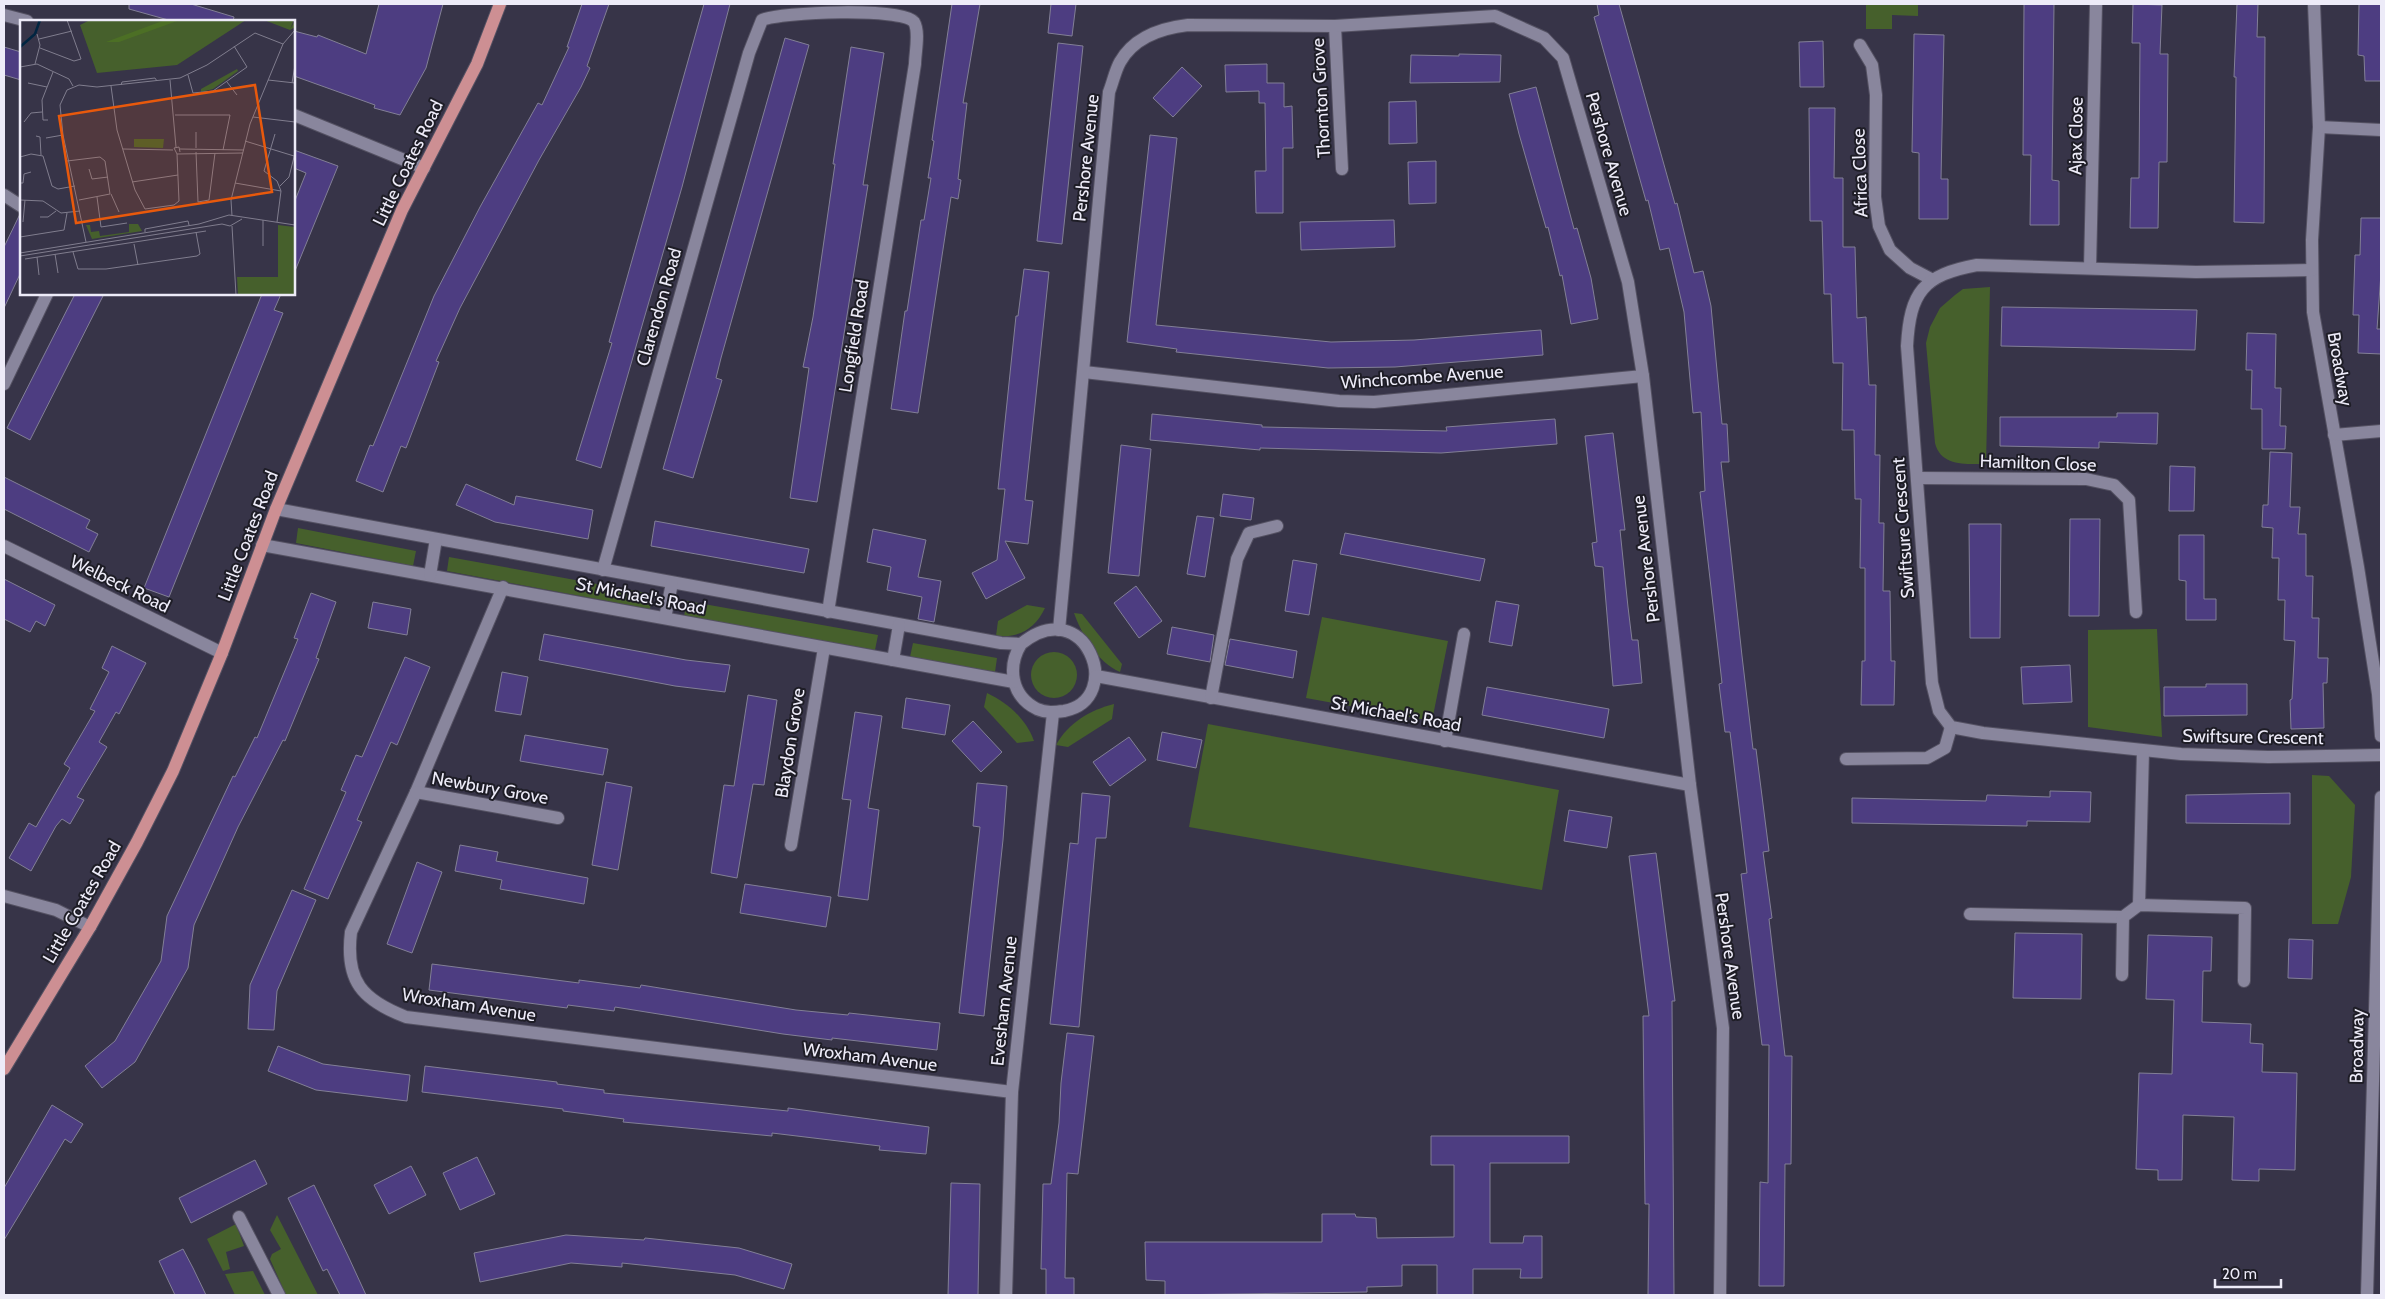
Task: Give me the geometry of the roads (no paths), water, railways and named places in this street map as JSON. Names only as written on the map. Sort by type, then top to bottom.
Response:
[{"type":"main road","name":"Little Coates Road","points":[[4,1070],[90,927],[137,842],[173,770],[222,654],[276,509],[402,210],[477,64],[500,4]]},
{"type":"street","name":"Ajax Close","points":[[2090,268],[2096,4]]},
{"type":"street","name":"Broadway","points":[[2314,4],[2319,127],[2312,270],[2312,312],[2378,694],[2381,736]]},
{"type":"street","name":"Clarendon Road","points":[[603,570],[749,53],[762,20],[771,16],[891,14],[907,17],[914,23],[916,35],[915,64]]},
{"type":"street","points":[[4,15],[23,20]]},
{"type":"street","name":"Pershore Avenue","points":[[1058,630],[1084,372],[1109,92],[1120,61],[1144,38],[1166,28],[1188,25],[1335,26],[1495,16],[1544,38],[1564,58],[1628,282],[1643,376],[1690,785],[1723,1028],[1720,1295]]},
{"type":"street","name":"Thornton Grove","points":[[1335,26],[1342,169]]},
{"type":"street","name":"Africa Close","points":[[1860,45],[1872,66],[1876,95],[1875,197],[1879,226],[1890,250],[1910,268],[1931,279]]},
{"type":"street","name":"Longfield Road","points":[[828,612],[915,64]]},
{"type":"street","points":[[295,115],[424,168]]},
{"type":"street","points":[[2319,127],[2381,130]]},
{"type":"street","points":[[4,195],[20,205]]},
{"type":"street","name":"Swiftsure Crescent","points":[[2312,270],[2196,272],[1977,265],[1952,269],[1931,279],[1917,296],[1908,330],[1907,346],[1932,683],[1938,711],[1951,727],[2143,751],[2268,758],[2381,755]]},
{"type":"street","points":[[4,384],[47,295]]},
{"type":"street","name":"Winchcombe Avenue","points":[[1084,372],[1339,401],[1366,402],[1643,376]]},
{"type":"street","points":[[2334,435],[2381,431]]},
{"type":"street","name":"Hamilton Close","points":[[1918,478],[2086,479],[2114,485],[2129,500],[2136,612]]},
{"type":"street","name":"St Michael's Road","points":[[276,509],[899,625],[1001,643],[1022,644]]},
{"type":"street","points":[[1211,698],[1237,559],[1249,533],[1277,526]]},
{"type":"street","points":[[430,575],[436,539]]},
{"type":"street","name":"St Michael's Road","points":[[262,545],[1014,682]]},
{"type":"street","name":"Welbeck Road","points":[[4,546],[222,654]]},
{"type":"street","points":[[665,618],[672,583]]},
{"type":"street","name":"Wroxham Avenue","points":[[503,588],[416,792],[351,932],[348,952],[351,972],[361,990],[382,1008],[406,1017],[1012,1092]]},
{"type":"street","points":[[893,660],[899,625]]},
{"type":"street","points":[[1046,630],[1058,630],[1076,635],[1087,645],[1094,658],[1096,676],[1091,690],[1082,702],[1070,709],[1053,712],[1039,710],[1026,702],[1017,691],[1012,667],[1022,644],[1033,635],[1046,630]]},
{"type":"street","points":[[1445,741],[1464,634]]},
{"type":"street","name":"Blaydon Grove","points":[[791,845],[824,648]]},
{"type":"street","name":"St Michael's Road","points":[[1096,676],[1690,785]]},
{"type":"street","name":"Evesham Avenue","points":[[1006,1295],[1012,1092],[1053,712]]},
{"type":"street","points":[[1846,760],[1927,758],[1945,748],[1951,727]]},
{"type":"street","points":[[2139,905],[2143,751]]},
{"type":"street","name":"Newbury Grove","points":[[416,792],[558,818]]},
{"type":"street","name":"Broadway","points":[[2367,1295],[2378,1068],[2381,797]]},
{"type":"street","points":[[4,896],[56,910],[90,927]]},
{"type":"street","points":[[1970,914],[2123,917],[2139,905],[2245,908],[2244,981]]},
{"type":"street","points":[[2122,975],[2123,917]]},
{"type":"street","points":[[239,1217],[279,1295]]}]
